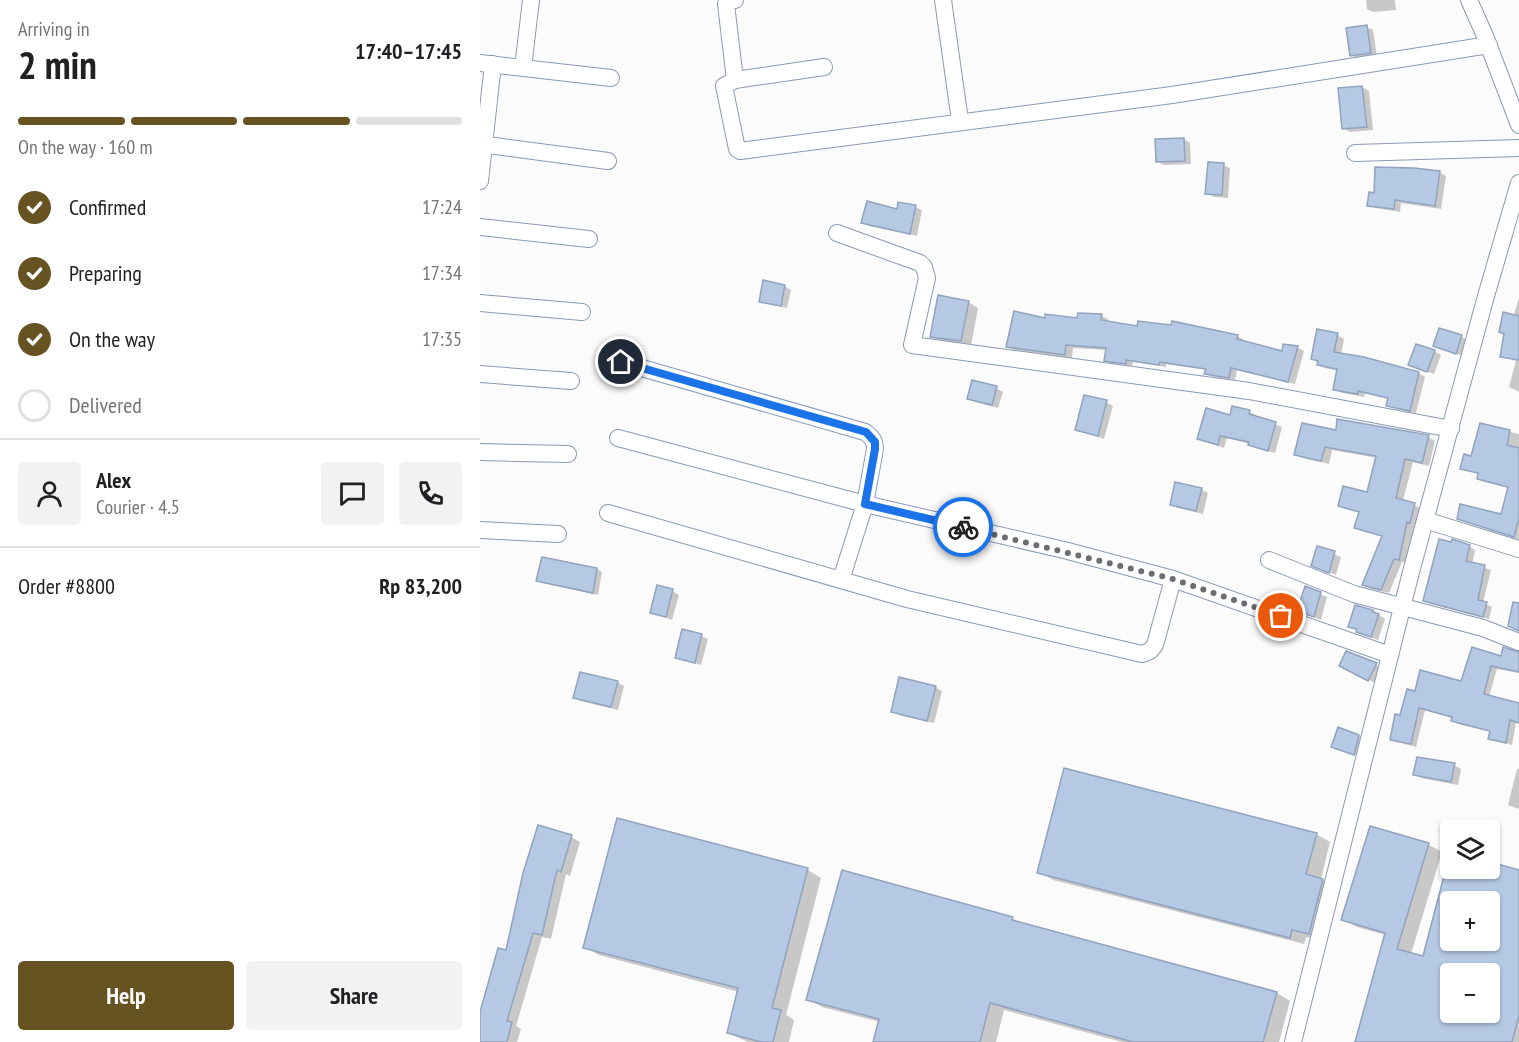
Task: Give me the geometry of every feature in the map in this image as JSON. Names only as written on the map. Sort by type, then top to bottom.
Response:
[{"type":"street","points":[[522,68],[531,0]]},
{"type":"street","points":[[735,0],[727,1],[726,4],[735,80]]},
{"type":"street","points":[[943,0],[960,121]]},
{"type":"street","points":[[1469,0],[1519,125]]},
{"type":"street","points":[[824,66],[735,80],[724,86],[737,149],[740,151],[1172,95],[1488,45]]},
{"type":"street","points":[[480,181],[486,63],[611,78]]},
{"type":"street","points":[[482,144],[608,161]]},
{"type":"street","points":[[1355,153],[1519,148]]},
{"type":"street","points":[[1293,1042],[1402,607],[1519,183]]},
{"type":"street","points":[[480,227],[589,239]]},
{"type":"street","points":[[837,232],[920,263],[924,267],[927,278],[912,345],[1249,391],[1451,429]]},
{"type":"street","points":[[480,303],[582,312]]},
{"type":"street","points":[[621,362],[866,432],[875,442],[875,449],[865,504],[842,580]]},
{"type":"street","points":[[480,374],[571,381]]},
{"type":"street","points":[[618,438],[865,504],[1064,550],[1173,579],[1390,656]]},
{"type":"street","points":[[480,452],[568,454]]},
{"type":"street","points":[[608,513],[907,599],[1142,654],[1150,651],[1155,645],[1173,579]]},
{"type":"street","points":[[1425,520],[1519,549]]},
{"type":"street","points":[[480,530],[558,534]]},
{"type":"street","points":[[1269,560],[1354,594],[1483,628],[1519,642]]},
{"type":"building","points":[[1367,25],[1371,53],[1350,56],[1346,28]]},
{"type":"building","points":[[1362,86],[1367,127],[1342,129],[1338,88]]},
{"type":"building","points":[[1184,138],[1185,161],[1156,162],[1155,139]]},
{"type":"building","points":[[1208,162],[1224,163],[1222,195],[1205,194]]},
{"type":"building","points":[[1375,167],[1440,171],[1435,206],[1395,200],[1394,209],[1367,206],[1369,192],[1374,193]]},
{"type":"building","points":[[867,201],[897,209],[898,202],[916,205],[910,234],[861,223]]},
{"type":"building","points":[[763,280],[785,285],[781,306],[759,302]]},
{"type":"building","points":[[938,295],[969,301],[961,341],[930,337]]},
{"type":"building","points":[[1014,311],[1045,318],[1045,314],[1077,318],[1078,313],[1102,314],[1101,320],[1137,326],[1138,321],[1171,325],[1172,321],[1238,335],[1237,339],[1282,351],[1283,344],[1298,346],[1288,382],[1231,368],[1229,378],[1204,374],[1206,369],[1160,362],[1159,365],[1126,360],[1126,364],[1104,361],[1106,348],[1066,345],[1065,355],[1006,347]]},
{"type":"building","points":[[1503,312],[1519,316],[1519,360],[1500,357],[1504,334],[1499,332]]},
{"type":"building","points":[[1439,328],[1462,335],[1456,354],[1433,346]]},
{"type":"building","points":[[1317,329],[1338,333],[1334,352],[1364,357],[1419,372],[1410,411],[1386,406],[1388,398],[1358,391],[1358,394],[1333,390],[1337,369],[1317,365],[1318,361],[1311,359]]},
{"type":"building","points":[[1416,344],[1435,350],[1427,372],[1408,365]]},
{"type":"building","points":[[972,380],[997,386],[992,405],[967,399]]},
{"type":"building","points":[[1084,395],[1107,400],[1098,436],[1075,430]]},
{"type":"building","points":[[1232,406],[1250,410],[1249,414],[1276,422],[1268,451],[1248,445],[1249,442],[1220,436],[1218,445],[1197,439],[1206,408],[1230,415]]},
{"type":"building","points":[[1337,419],[1429,435],[1422,463],[1405,459],[1396,498],[1415,503],[1410,523],[1407,522],[1399,560],[1394,559],[1381,590],[1362,585],[1382,536],[1354,528],[1359,512],[1338,506],[1343,486],[1367,492],[1376,456],[1325,447],[1321,461],[1294,455],[1302,423],[1336,430]]},
{"type":"building","points":[[1480,423],[1510,430],[1507,445],[1519,448],[1519,518],[1514,537],[1457,519],[1460,504],[1501,514],[1508,487],[1477,479],[1478,473],[1460,469],[1464,454],[1471,456]]},
{"type":"building","points":[[1175,482],[1202,488],[1196,511],[1170,505]]},
{"type":"building","points":[[1439,539],[1451,542],[1452,539],[1470,545],[1466,561],[1485,565],[1478,600],[1487,602],[1483,617],[1423,601]]},
{"type":"building","points":[[1317,546],[1335,551],[1329,573],[1311,566]]},
{"type":"building","points":[[542,557],[597,568],[593,593],[536,581]]},
{"type":"building","points":[[657,585],[673,589],[666,617],[650,613]]},
{"type":"building","points":[[1305,586],[1321,592],[1314,617],[1297,611]]},
{"type":"building","points":[[1513,602],[1519,603],[1519,631],[1508,626]]},
{"type":"building","points":[[1355,605],[1379,614],[1371,637],[1348,627]]},
{"type":"building","points":[[682,629],[702,634],[695,663],[675,658]]},
{"type":"building","points":[[1472,647],[1501,656],[1503,647],[1519,652],[1519,672],[1491,666],[1484,694],[1519,703],[1519,723],[1510,720],[1506,743],[1488,739],[1490,731],[1451,721],[1452,717],[1419,708],[1411,744],[1390,740],[1395,714],[1400,715],[1407,689],[1415,691],[1420,670],[1461,681]]},
{"type":"building","points":[[1346,651],[1377,663],[1368,681],[1339,666]]},
{"type":"building","points":[[580,672],[618,681],[611,707],[573,698]]},
{"type":"building","points":[[899,677],[936,686],[927,721],[891,712]]},
{"type":"building","points":[[1338,727],[1359,735],[1354,755],[1331,747]]},
{"type":"building","points":[[1417,757],[1455,763],[1451,782],[1413,775]]},
{"type":"building","points":[[1064,768],[1317,833],[1306,874],[1323,879],[1309,934],[1292,930],[1290,938],[1037,873]]},
{"type":"building","points":[[617,818],[808,868],[772,1008],[781,1010],[773,1042],[761,1042],[727,1033],[738,988],[583,948]]},
{"type":"building","points":[[538,825],[572,835],[561,872],[557,870],[542,935],[533,933],[507,1021],[512,1022],[507,1042],[480,1042],[480,1012],[498,948],[506,950],[523,873]]},
{"type":"building","points":[[1370,826],[1429,843],[1397,949],[1423,956],[1443,879],[1500,879],[1500,865],[1519,870],[1519,1016],[1512,1042],[1355,1042],[1385,933],[1341,920]]},
{"type":"building","points":[[842,870],[1013,917],[1012,920],[1277,992],[1263,1042],[1133,1042],[990,1003],[980,1042],[873,1042],[879,1019],[806,1000]]},
{"type":"way so far","points":[[963,527],[1064,550],[1173,579],[1281,616]]},
{"type":"route","points":[[621,362],[866,432],[875,442],[875,449],[865,504],[963,527]]}]
